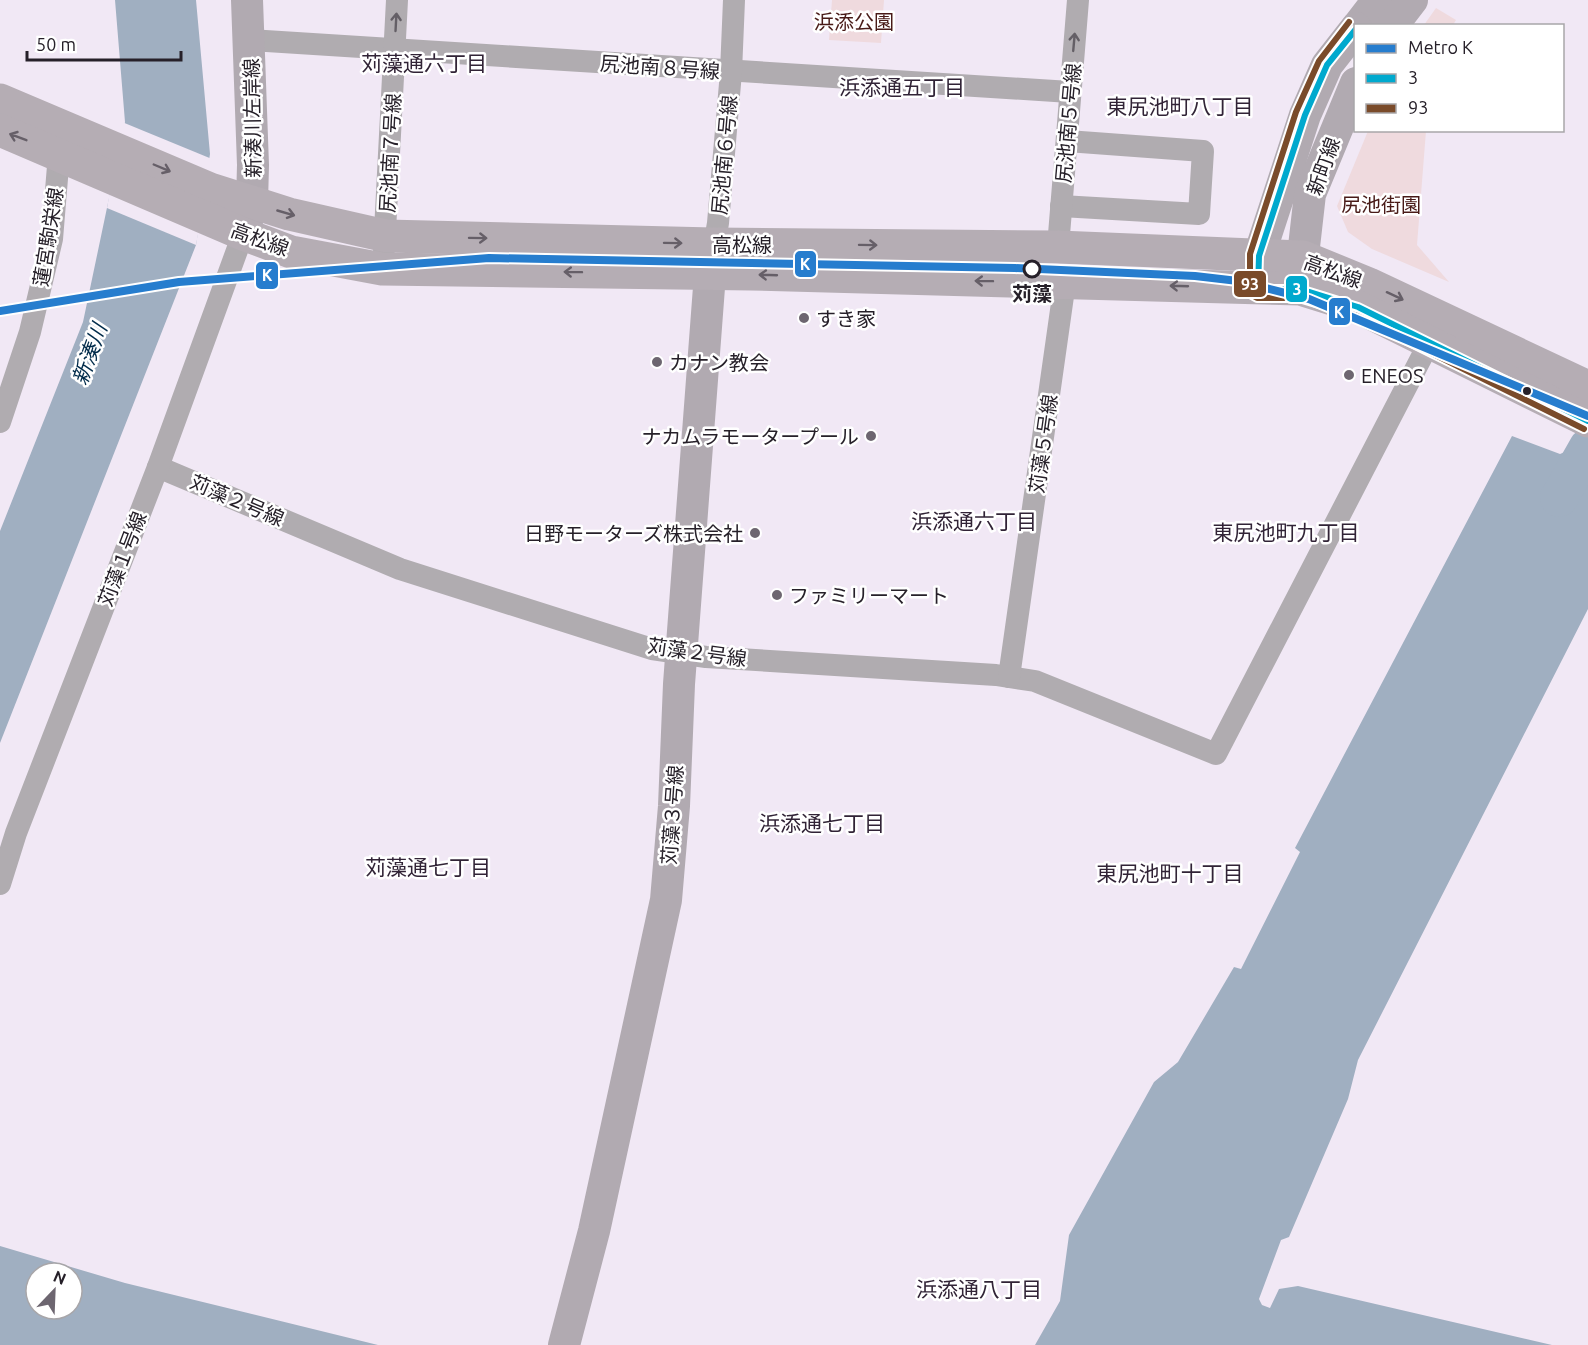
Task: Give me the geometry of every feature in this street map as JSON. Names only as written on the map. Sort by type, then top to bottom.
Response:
[{"type":"main road","name":"高松線","points":[[0,100],[54,122],[112,162],[248,219],[386,236],[1065,282],[1258,289],[1301,273],[1369,284],[1588,387]]},
{"type":"main road","name":"高松線","points":[[0,130],[59,154],[112,162]]},
{"type":"main road","name":"高松線","points":[[248,219],[291,252],[382,269],[1058,247],[1258,256],[1301,273],[1358,307],[1588,421]]},
{"type":"street","name":"新湊川左岸線","points":[[247,0],[250,40],[248,219]]},
{"type":"street","name":"尻池南７号線","points":[[382,269],[386,236],[397,0]]},
{"type":"street","name":"尻池南６号線","points":[[712,259],[718,223],[731,72],[734,0]]},
{"type":"street","name":"尻池南５号線","points":[[1058,247],[1078,0]]},
{"type":"street","name":"新町線","points":[[1359,24],[1378,0]]},
{"type":"street","points":[[1394,24],[1412,0]]},
{"type":"street","name":"新町線","points":[[1258,289],[1258,256],[1305,115],[1327,65],[1354,31]]},
{"type":"street","name":"尻池南８号線","points":[[250,40],[1070,92]]},
{"type":"street","name":"新町線","points":[[1301,273],[1310,194],[1354,88]]},
{"type":"street","points":[[54,122],[59,154]]},
{"type":"street","points":[[1061,206],[1199,214],[1203,151],[1067,141]]},
{"type":"street","name":"蓮宮駒栄線","points":[[0,422],[30,332],[52,239],[59,154]]},
{"type":"street","name":"苅藻１号線","points":[[0,884],[16,833],[159,467],[248,219]]},
{"type":"street","name":"苅藻３号線","points":[[564,1345],[597,1219],[666,900],[674,806],[681,654],[712,259]]},
{"type":"street","name":"苅藻５号線","points":[[1009,677],[1065,282]]},
{"type":"street","name":"苅藻２号線","points":[[159,467],[400,569],[652,649],[681,654],[1009,677],[1035,681],[1216,754],[1430,341]]},
{"type":"green space","name":"浜添公園","points":[[832,0],[884,0],[881,43],[829,40]]},
{"type":"green space","points":[[1436,8],[1456,20],[1454,24],[1425,24]]},
{"type":"green space","name":"尻池街園","points":[[1368,132],[1426,132],[1417,245],[1449,282],[1372,249],[1348,232],[1337,206]]},
{"type":"water","name":"新湊川","points":[[115,0],[196,0],[210,154],[196,245],[0,743],[0,531],[83,322],[125,122]]},
{"type":"water","points":[[1512,436],[1560,454],[1574,448],[1588,454],[1588,609],[1358,1060],[1348,1099],[1289,1237],[1281,1240],[1259,1299],[1262,1305],[1270,1308],[1279,1289],[1298,1286],[1552,1345],[1035,1345],[1060,1301],[1069,1235],[1154,1082],[1178,1062],[1234,967],[1241,969],[1300,852],[1295,848]]},
{"type":"water","points":[[0,1246],[51,1261],[24,1261],[24,1321],[84,1321],[84,1271],[378,1345],[0,1345]]},
{"type":"pier","points":[[122,122],[212,159],[196,245],[107,208]]},
{"type":"waterway","points":[[1559,498],[1588,447]]},
{"type":"metro line","name":"K","points":[[0,311],[179,282],[489,258],[1015,268],[1195,276],[1238,281],[1309,299],[1588,416]]},
{"type":"transit line","name":"93","points":[[1349,22],[1319,61],[1296,112],[1250,254],[1250,294],[1257,298],[1299,298],[1355,315],[1584,429]]},
{"type":"transit line","name":"3","points":[[1354,31],[1327,65],[1305,115],[1259,256],[1258,289],[1300,289],[1358,307],[1588,421]]},
{"type":"place","name":"苅藻","points":[[1032,269]]},
{"type":"place","name":"すき家","points":[[804,318]]},
{"type":"place","name":"カナン教会","points":[[657,362]]},
{"type":"place","name":"ENEOS","points":[[1349,375]]},
{"type":"place","name":"ナカムラモータープール","points":[[871,436]]},
{"type":"place","name":"日野モーターズ株式会社","points":[[755,533]]},
{"type":"place","name":"ファミリーマート","points":[[777,595]]},
{"type":"district","name":"苅藻通六丁目","points":[[424,63]]},
{"type":"district","name":"浜添通五丁目","points":[[902,87]]},
{"type":"district","name":"東尻池町八丁目","points":[[1180,106]]},
{"type":"district","name":"浜添通六丁目","points":[[974,521]]},
{"type":"district","name":"東尻池町九丁目","points":[[1286,532]]},
{"type":"district","name":"浜添通七丁目","points":[[822,823]]},
{"type":"district","name":"苅藻通七丁目","points":[[428,867]]},
{"type":"district","name":"東尻池町十丁目","points":[[1170,873]]},
{"type":"district","name":"浜添通八丁目","points":[[979,1289]]}]
